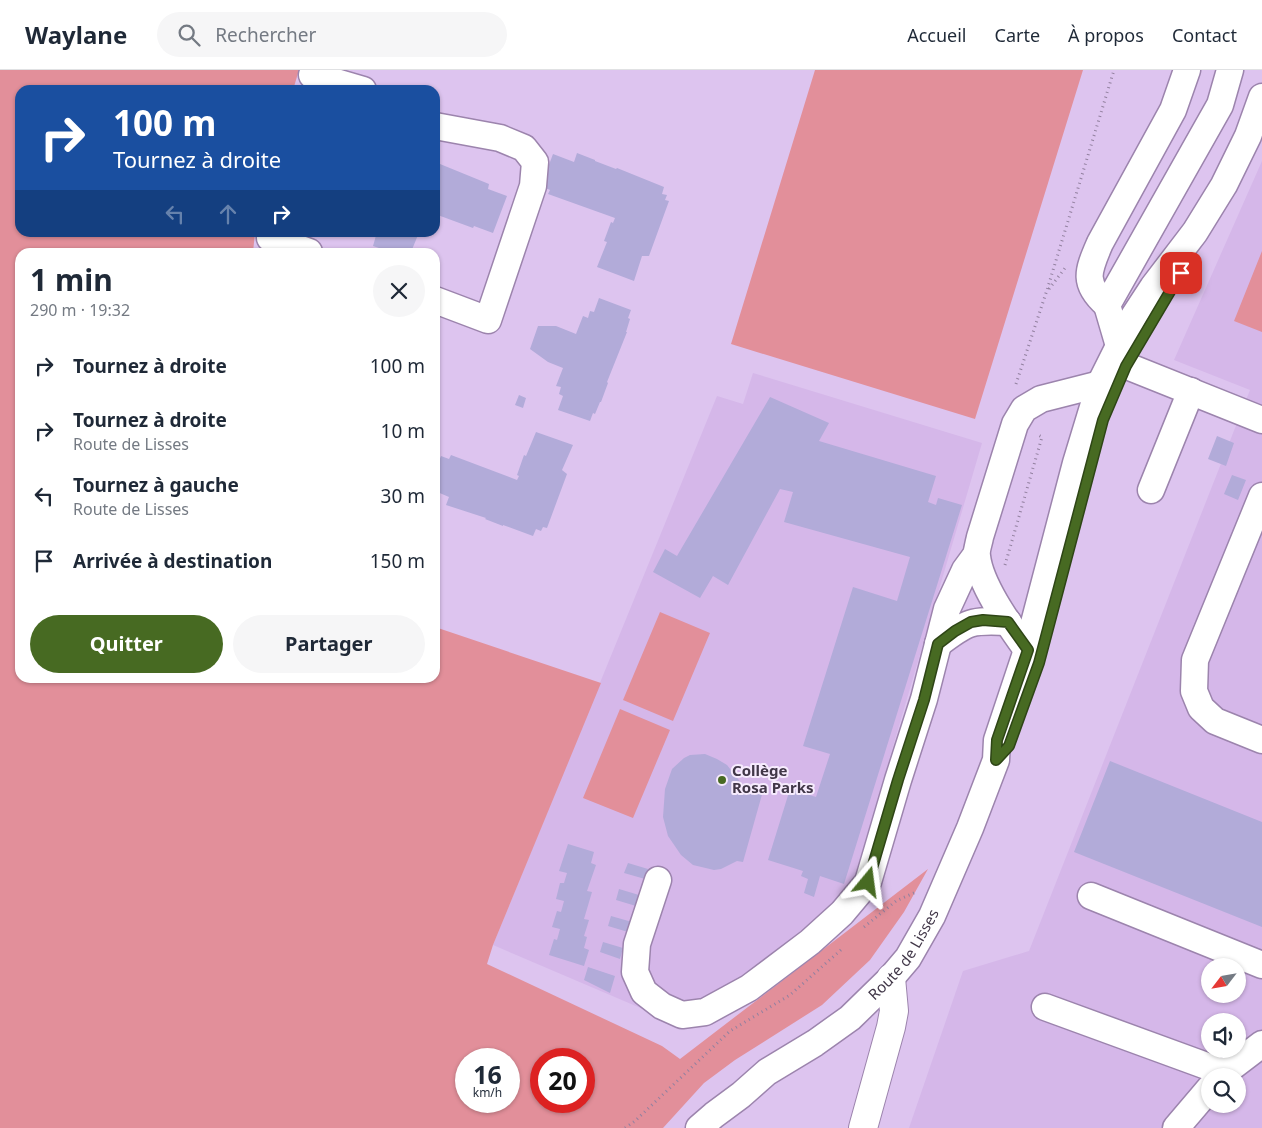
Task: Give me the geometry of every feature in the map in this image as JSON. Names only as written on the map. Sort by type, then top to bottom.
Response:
[{"type":"main road","points":[[863,1128],[894,1011],[891,978]]},
{"type":"street","points":[[1187,70],[1173,110],[1105,234],[1090,266],[1090,281],[1095,294],[1107,305],[1123,356],[1192,391],[1262,420]]},
{"type":"street","points":[[1107,305],[1220,105],[1230,70]]},
{"type":"street","points":[[311,78],[342,85]]},
{"type":"street","name":"Route de Lisses","points":[[996,760],[1009,746],[1039,663],[1103,420],[1134,316],[1153,287],[1195,232],[1224,185],[1248,136],[1262,97]]},
{"type":"street","points":[[440,126],[481,128],[524,148],[535,162],[532,186],[488,320],[440,302]]},
{"type":"street","name":"Route de Lisses","points":[[699,1128],[742,1095],[767,1072],[815,1043],[850,1018],[891,978],[908,958],[932,916],[970,828],[996,760],[997,740],[1028,650],[1076,462],[1100,384],[1123,356],[1224,213],[1262,140]]},
{"type":"street","points":[[270,241],[295,248]]},
{"type":"street","points":[[658,880],[637,944],[635,972],[644,992],[662,1006],[682,1015],[705,1012],[749,988],[810,942],[842,913],[868,882],[924,700],[947,609],[965,570],[976,555],[1015,424],[1024,409],[1042,399],[1100,384]]},
{"type":"street","points":[[1151,490],[1192,391]]},
{"type":"street","points":[[1262,496],[1195,660],[1194,691],[1201,708],[1215,721],[1262,740]]},
{"type":"street","points":[[976,555],[985,582],[1008,622],[1028,650]]},
{"type":"street","points":[[938,644],[971,622],[983,620],[1008,622]]},
{"type":"street","points":[[1091,896],[1262,964]]},
{"type":"street","points":[[1045,1006],[1201,1072]]},
{"type":"street","points":[[1232,1068],[1262,1044]]},
{"type":"street","points":[[729,1128],[742,1095]]},
{"type":"street","points":[[1176,1128],[1201,1099]]},
{"type":"path","points":[[1015,388],[1114,70]]},
{"type":"path","points":[[1005,566],[1042,437],[1015,424]]},
{"type":"path","points":[[860,930],[896,901],[920,890]]},
{"type":"path","points":[[625,1128],[635,1121],[730,1032],[790,994],[843,948]]},
{"type":"shaded area","points":[[0,70],[299,70],[294,85],[15,85],[15,237],[255,237],[253,248],[15,248],[15,683],[440,683],[440,629],[601,683],[493,945],[487,964],[662,1046],[680,1059],[928,869],[904,912],[870,960],[822,1005],[735,1060],[704,1083],[663,1128],[0,1128]]},
{"type":"shaded area","points":[[815,70],[1083,70],[975,419],[731,344]]},
{"type":"shaded area","points":[[1262,161],[1262,1128],[909,1128],[963,971],[1029,951],[1250,390],[1174,360]]},
{"type":"shaded area","points":[[1262,251],[1262,332],[1234,321]]},
{"type":"shaded area","name":"Collège Rosa Parks","points":[[753,373],[982,443],[855,876],[837,901],[850,918],[678,1024],[493,945],[717,396],[743,404]]},
{"type":"shaded area","points":[[660,612],[710,633],[673,721],[623,700]]},
{"type":"shaded area","points":[[620,709],[670,730],[633,818],[583,798]]},
{"type":"building","points":[[577,153],[664,187],[662,194],[667,195],[665,200],[669,201],[649,256],[642,256],[634,281],[597,267],[607,242],[604,241],[611,222],[613,223],[615,218],[548,194],[550,190],[541,186],[553,154],[574,162]]},
{"type":"building","points":[[440,164],[489,184],[488,189],[507,196],[493,233],[474,226],[473,228],[440,216]]},
{"type":"building","points":[[376,237],[417,237],[413,248],[379,248],[373,246]]},
{"type":"building","points":[[599,298],[631,310],[628,318],[630,319],[627,332],[601,402],[590,421],[558,410],[563,396],[559,394],[561,387],[556,386],[563,368],[548,362],[530,349],[538,326],[556,326],[576,334],[583,316],[588,318],[590,311],[594,312]]},
{"type":"building","points":[[519,395],[526,398],[523,408],[515,405]]},
{"type":"building","points":[[770,397],[829,423],[819,441],[936,476],[928,502],[936,505],[938,498],[962,505],[844,884],[820,876],[814,897],[804,893],[808,879],[801,876],[803,871],[768,860],[790,789],[816,797],[830,754],[803,746],[853,587],[897,601],[910,557],[784,522],[793,492],[780,489],[728,585],[713,576],[700,598],[653,572],[665,549],[677,556]]},
{"type":"building","points":[[536,432],[573,445],[562,470],[567,474],[547,528],[543,527],[541,531],[536,529],[533,536],[446,505],[449,497],[440,493],[441,456],[449,459],[451,455],[517,480],[524,455],[526,456]]},
{"type":"building","points":[[1217,436],[1234,443],[1226,466],[1208,459]]},
{"type":"building","points":[[1232,475],[1246,480],[1238,500],[1224,494]]},
{"type":"building","points":[[705,754],[727,765],[742,784],[763,791],[743,862],[737,861],[721,869],[714,870],[693,865],[681,855],[668,836],[663,817],[665,789],[672,769],[690,755]]},
{"type":"building","points":[[1110,761],[1262,822],[1262,927],[1074,852]]},
{"type":"building","points":[[568,844],[594,852],[591,863],[596,865],[587,891],[592,892],[584,919],[589,920],[584,936],[587,937],[584,948],[589,950],[584,966],[549,955],[554,939],[557,940],[560,929],[552,927],[557,911],[561,912],[564,901],[556,899],[560,883],[564,883],[567,873],[559,871]]},
{"type":"building","points":[[628,863],[648,869],[645,879],[624,873]]},
{"type":"building","points":[[619,889],[639,895],[636,906],[616,900]]},
{"type":"building","points":[[611,916],[632,922],[628,932],[608,926]]},
{"type":"building","points":[[603,942],[623,948],[620,959],[600,952]]},
{"type":"building","points":[[588,967],[615,976],[610,993],[584,980]]},
{"type":"place","name":"Collège Rosa Parks","points":[[722,780]]},
{"type":"route","points":[[868,882],[924,700],[938,644],[971,622],[983,620],[1008,622],[1028,650],[997,740],[996,760],[1009,746],[1039,663],[1103,420],[1126,366],[1181,273]]}]
